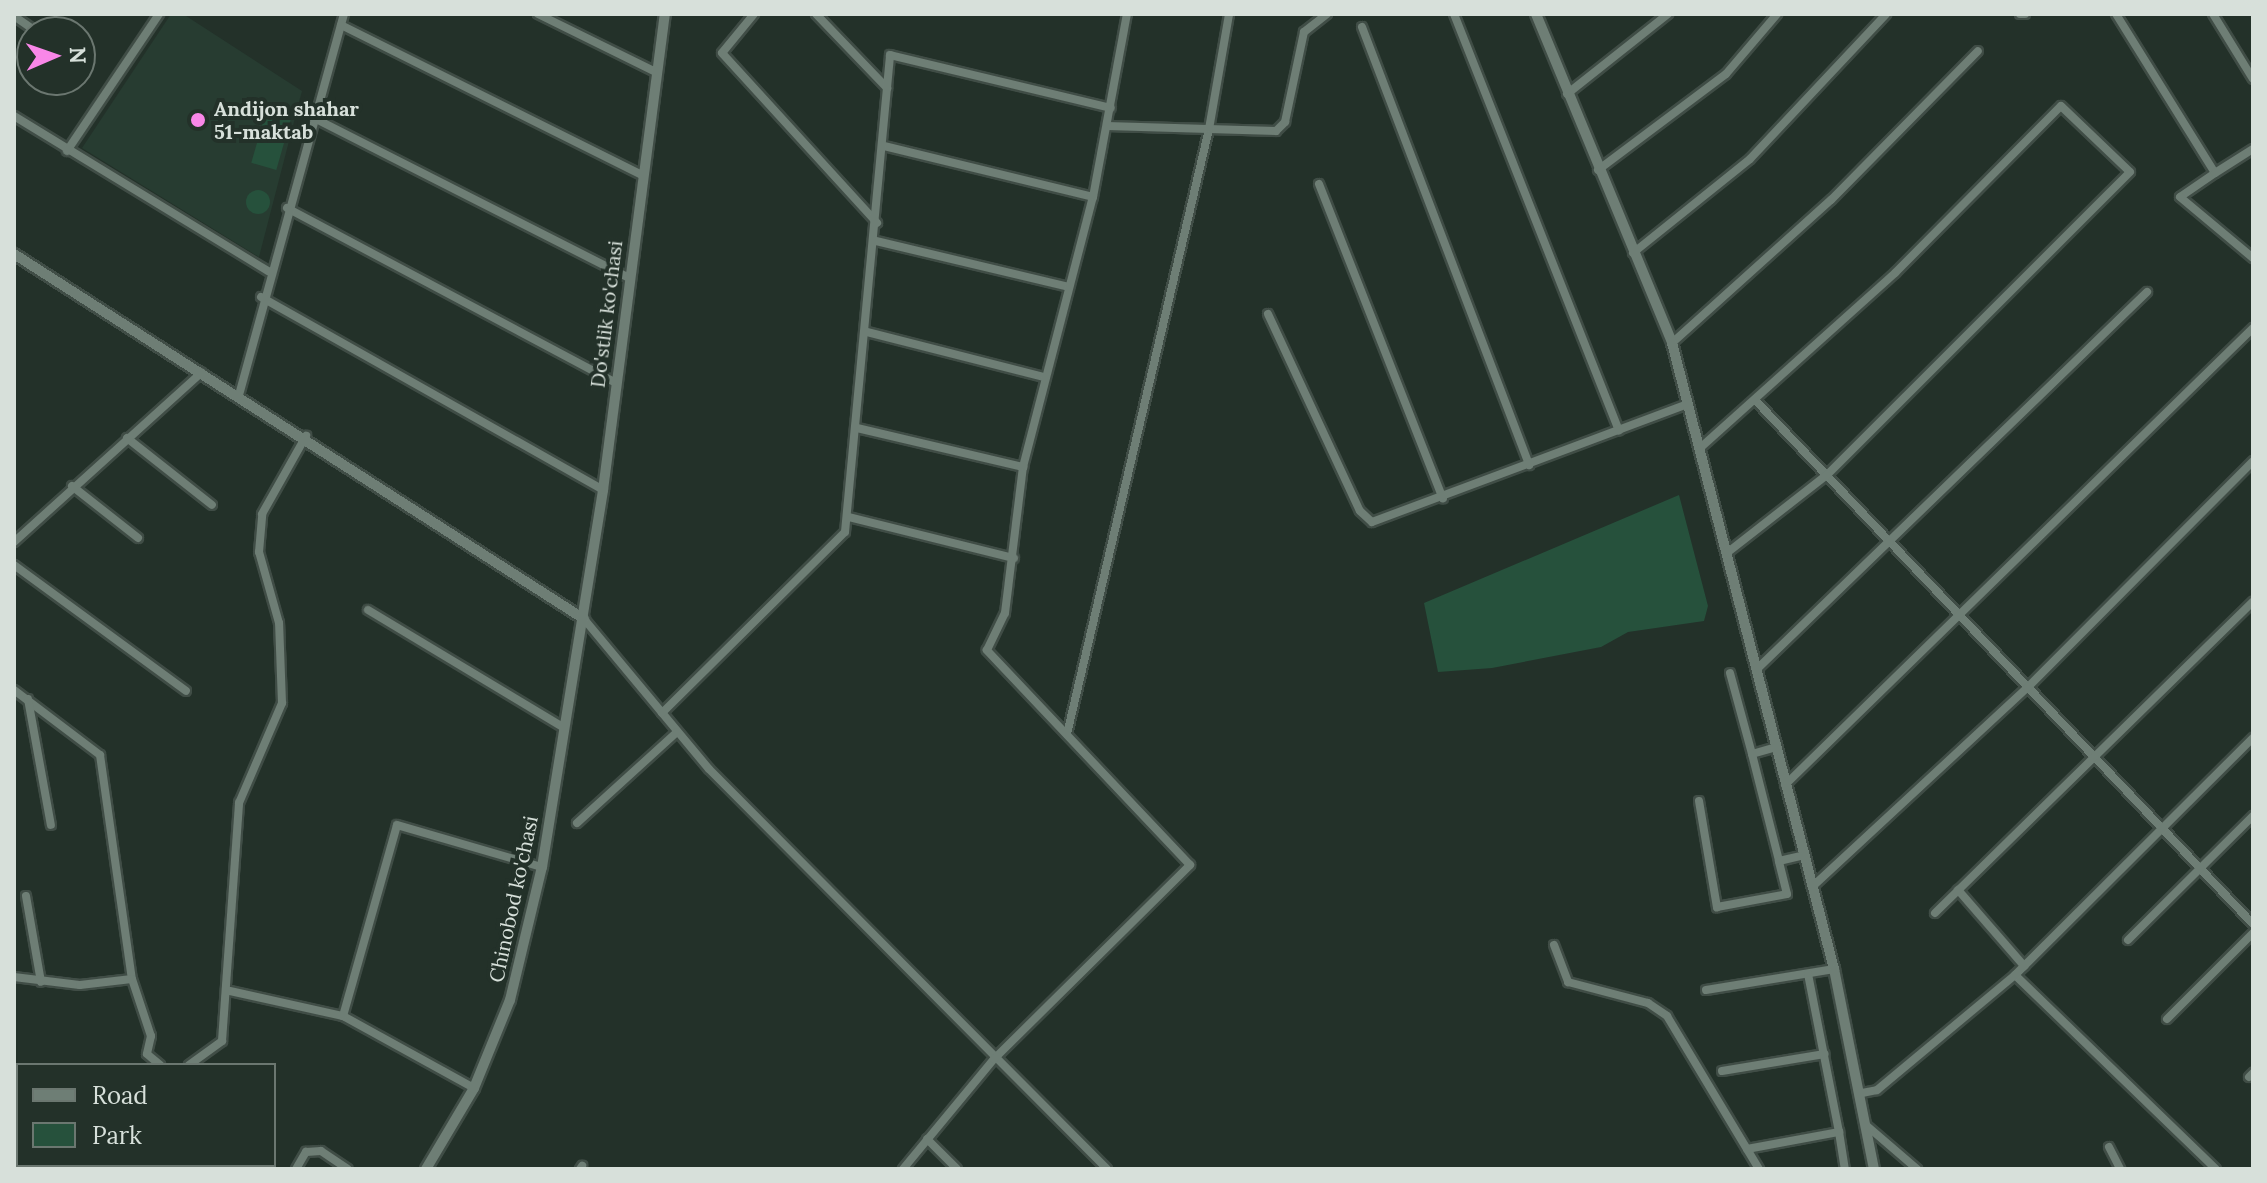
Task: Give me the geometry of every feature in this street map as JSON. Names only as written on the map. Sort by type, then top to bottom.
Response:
[{"type":"street","points":[[67,151],[159,14]]},
{"type":"street","points":[[239,395],[268,271],[344,14]]},
{"type":"street","points":[[538,14],[656,72]]},
{"type":"street","name":"Do'stlik ko'chasi","points":[[584,619],[665,14]]},
{"type":"street","points":[[754,14],[722,53],[877,223]]},
{"type":"street","points":[[816,14],[887,88]]},
{"type":"street","points":[[903,1169],[994,1059],[1190,865],[1067,734],[987,655],[1005,613],[1023,467],[1093,197],[1127,14]]},
{"type":"street","points":[[1067,734],[1209,129],[1229,14]]},
{"type":"street","points":[[1107,126],[1276,131],[1285,122],[1304,32],[1327,14]]},
{"type":"street","points":[[1454,14],[1619,431]]},
{"type":"street","points":[[1536,14],[1597,170],[1672,343],[1834,969],[1862,1093],[1874,1169]]},
{"type":"street","points":[[1567,94],[1668,14]]},
{"type":"street","points":[[1597,170],[1726,74],[1777,14]]},
{"type":"street","points":[[1633,253],[1750,159],[1886,14]]},
{"type":"street","points":[[2116,14],[2215,173]]},
{"type":"street","points":[[2213,14],[2253,79]]},
{"type":"street","points":[[341,25],[642,175]]},
{"type":"street","points":[[1362,27],[1529,465]]},
{"type":"street","points":[[1672,343],[1831,200],[1978,51]]},
{"type":"street","points":[[662,713],[836,546],[849,517],[876,241],[887,88],[894,53],[1111,108]]},
{"type":"street","points":[[1700,448],[1756,401],[2061,106],[2130,172],[1828,474],[1728,552]]},
{"type":"street","points":[[14,116],[268,271]]},
{"type":"street","points":[[312,117],[629,278]]},
{"type":"street","points":[[884,146],[1093,197]]},
{"type":"street","points":[[2253,149],[2180,197],[2253,258]]},
{"type":"street","points":[[1319,184],[1443,498]]},
{"type":"street","points":[[287,208],[616,383]]},
{"type":"street","points":[[876,241],[1069,287]]},
{"type":"street","points":[[14,254],[306,436],[584,619],[612,644],[677,732],[994,1059],[1107,1169]]},
{"type":"street","points":[[1756,670],[1891,543],[2147,292]]},
{"type":"street","points":[[261,297],[603,490]]},
{"type":"street","points":[[1268,314],[1360,511],[1382,521],[1688,404]]},
{"type":"street","points":[[1785,785],[2253,328]]},
{"type":"street","points":[[867,332],[1044,377]]},
{"type":"street","points":[[14,542],[72,486],[202,372]]},
{"type":"street","points":[[1756,401],[2253,924]]},
{"type":"street","points":[[857,428],[1023,467]]},
{"type":"street","points":[[192,1063],[222,1041],[230,991],[225,922],[239,803],[282,703],[279,623],[259,552],[262,514],[306,436]]},
{"type":"street","points":[[127,438],[212,505]]},
{"type":"street","points":[[1812,887],[2027,688],[2253,461]]},
{"type":"street","points":[[72,486],[138,538]]},
{"type":"street","points":[[849,517],[1014,558]]},
{"type":"street","points":[[14,565],[186,691]]},
{"type":"street","points":[[1935,913],[2253,602]]},
{"type":"street","points":[[368,610],[564,728]]},
{"type":"street","name":"Chinobod ko'chasi","points":[[426,1169],[474,1088],[510,1000],[542,867],[584,619]]},
{"type":"street","points":[[1699,801],[1717,907],[1787,894],[1730,673]]},
{"type":"street","points":[[14,690],[100,755],[132,979],[151,1036],[147,1054],[158,1063]]},
{"type":"street","points":[[28,699],[51,825]]},
{"type":"street","points":[[577,823],[677,732]]},
{"type":"street","points":[[1862,1093],[1877,1090],[2015,975],[2253,738]]},
{"type":"street","points":[[1752,754],[1776,747]]},
{"type":"street","points":[[2128,940],[2253,816]]},
{"type":"street","points":[[343,1016],[397,825],[542,867]]},
{"type":"street","points":[[1779,861],[1804,855]]},
{"type":"street","points":[[1958,890],[2024,966]]},
{"type":"street","points":[[26,896],[41,982]]},
{"type":"street","points":[[2167,1019],[2253,933]]},
{"type":"street","points":[[1554,945],[1568,982],[1648,1003],[1667,1016],[1759,1169]]},
{"type":"street","points":[[1706,990],[1834,969]]},
{"type":"street","points":[[1808,974],[1845,1169]]},
{"type":"street","points":[[2015,975],[2216,1169]]},
{"type":"street","points":[[14,977],[41,982],[132,979]]},
{"type":"street","points":[[230,991],[343,1016],[474,1088]]},
{"type":"street","points":[[1722,1071],[1825,1054]]},
{"type":"street","points":[[1867,1126],[1917,1169]]},
{"type":"street","points":[[1747,1149],[1839,1132]]},
{"type":"street","points":[[927,1139],[957,1169]]},
{"type":"street","points":[[2109,1147],[2120,1169]]},
{"type":"street","points":[[296,1169],[306,1152],[321,1151],[348,1169]]},
{"type":"shaded area","name":"Andijon shahar 51-maktab","points":[[171,14],[183,14],[302,91],[259,257],[82,148]]},
{"type":"green space","points":[[267,108],[292,115],[276,170],[251,163]]},
{"type":"green space","points":[[258,190],[267,193],[270,202],[267,211],[258,214],[249,211],[246,202],[249,193]]},
{"type":"green space","points":[[1679,495],[1708,606],[1704,621],[1628,632],[1601,647],[1492,668],[1438,672],[1424,603]]},
{"type":"place","name":"Andijon shahar 51-maktab","points":[[198,120]]}]
